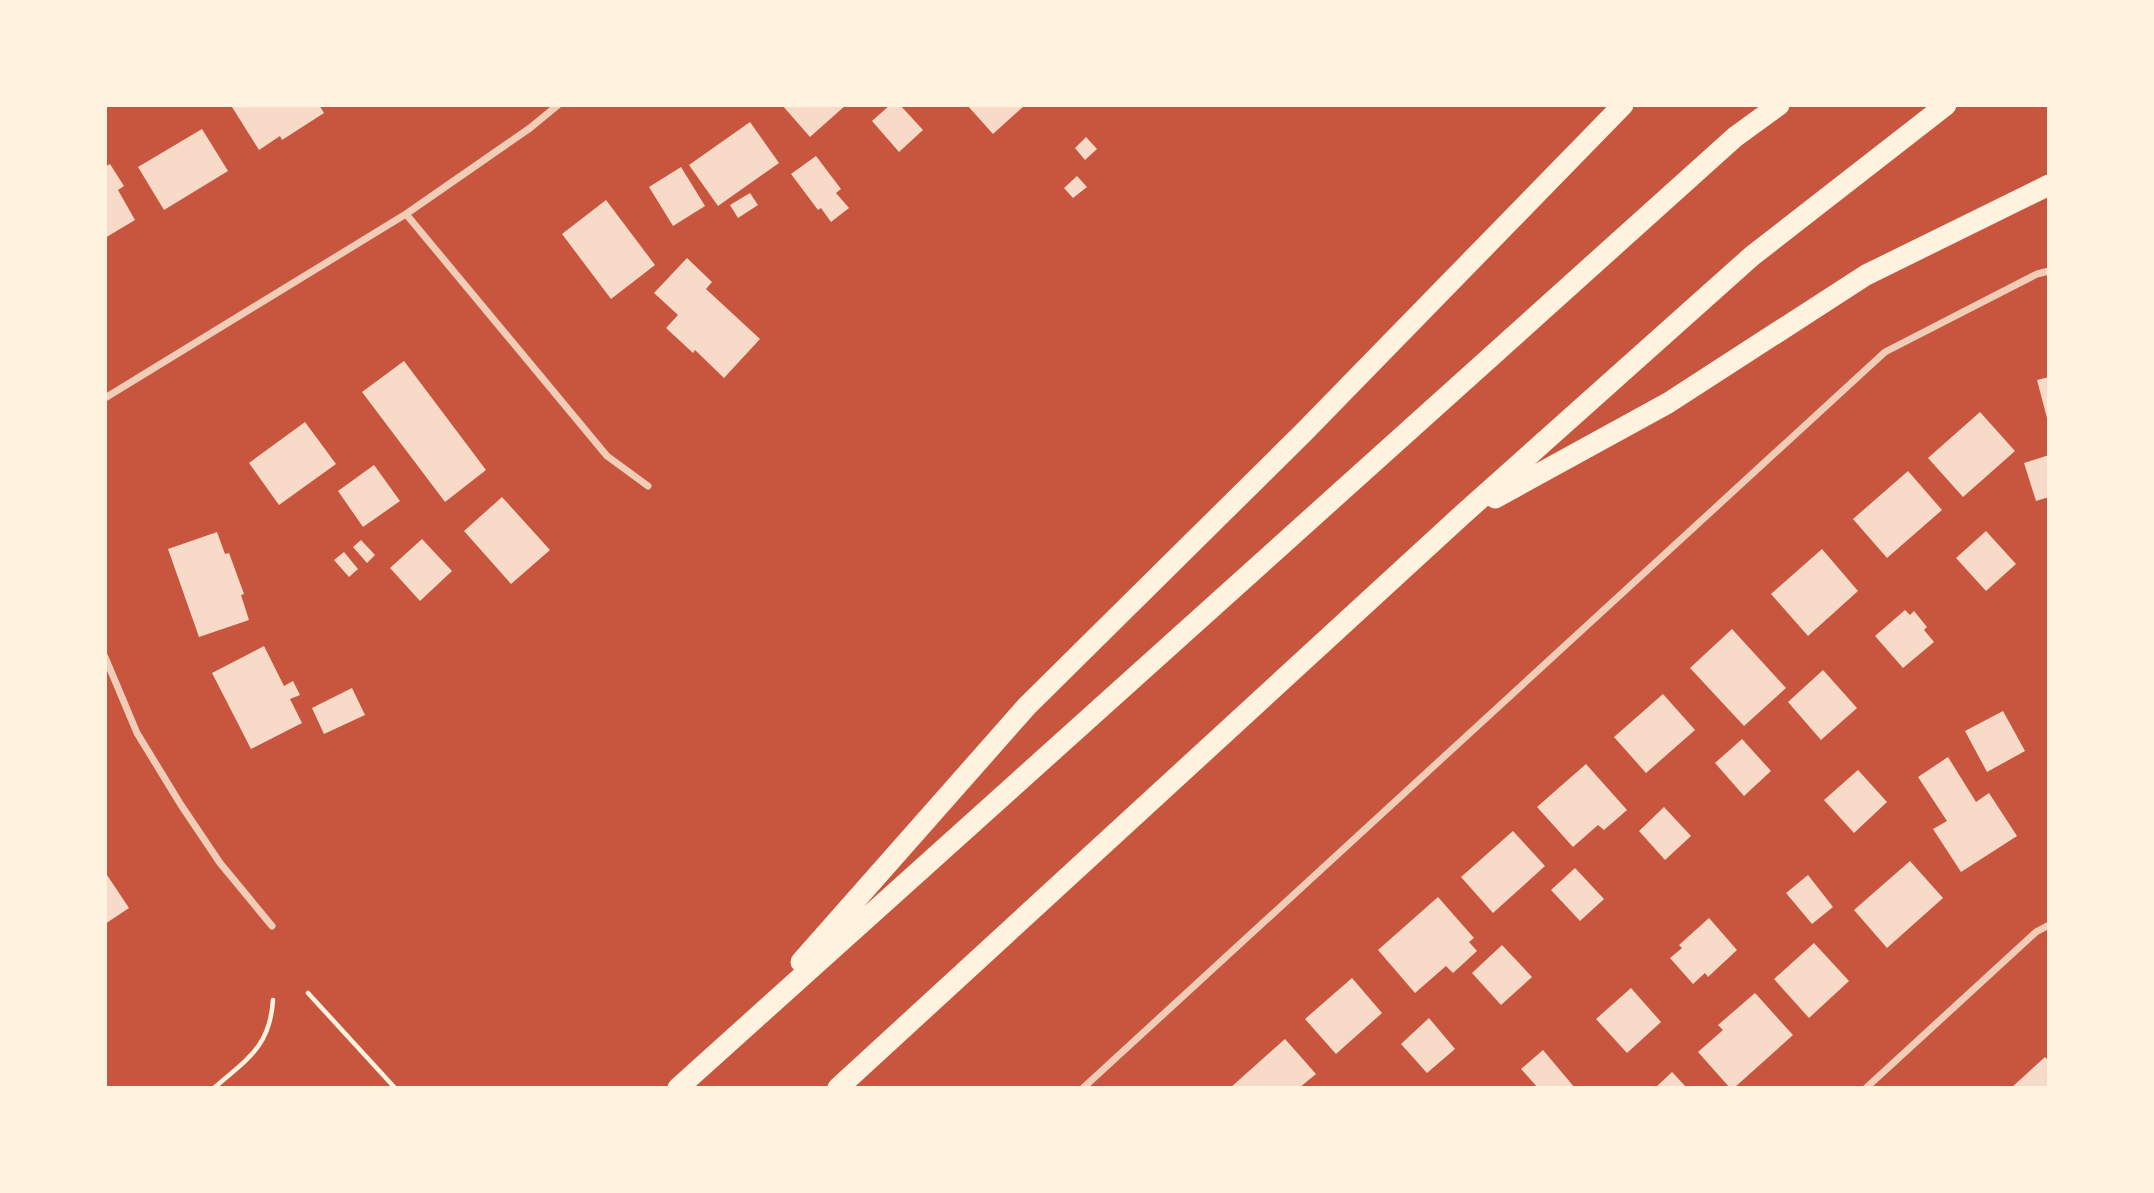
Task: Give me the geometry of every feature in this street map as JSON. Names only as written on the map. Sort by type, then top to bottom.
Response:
[{"type":"highway","points":[[735,1037],[1027,706],[1304,432],[1623,105]]},
{"type":"highway","points":[[678,1088],[1735,137],[1779,105]]},
{"type":"highway","points":[[838,1088],[1462,515],[1752,256],[1946,105]]},
{"type":"highway","points":[[1462,515],[1668,403],[1866,275],[2049,185]]},
{"type":"street","points":[[105,398],[406,214],[530,128],[558,105]]},
{"type":"street","points":[[406,214],[607,456],[648,486]]},
{"type":"street","points":[[1083,1088],[1885,352],[2049,271]]},
{"type":"street","points":[[105,657],[137,733],[181,805],[220,863],[272,926]]},
{"type":"street","points":[[1866,1088],[2036,932],[2049,926]]},
{"type":"path","points":[[308,993],[395,1088]]},
{"type":"path","points":[[214,1088],[255,1051],[265,1038],[272,1020],[273,1000]]},
{"type":"building","points":[[319,105],[324,113],[282,140],[280,136],[259,150],[232,107]]},
{"type":"building","points":[[782,105],[846,105],[810,137]]},
{"type":"building","points":[[890,105],[900,105],[923,130],[899,152],[872,121]]},
{"type":"building","points":[[967,105],[1025,105],[993,134]]},
{"type":"building","points":[[750,122],[779,163],[718,206],[689,165]]},
{"type":"building","points":[[202,129],[228,171],[164,210],[138,167]]},
{"type":"building","points":[[1086,137],[1097,149],[1085,160],[1075,148]]},
{"type":"building","points":[[816,156],[841,189],[836,193],[849,208],[831,222],[821,208],[818,210],[791,174]]},
{"type":"building","points":[[110,164],[124,186],[118,190],[135,220],[105,238],[105,167]]},
{"type":"building","points":[[681,167],[705,206],[673,226],[649,187]]},
{"type":"building","points":[[1077,176],[1087,187],[1073,198],[1064,188]]},
{"type":"building","points":[[750,193],[758,205],[738,218],[730,205]]},
{"type":"building","points":[[606,200],[655,265],[611,299],[562,234]]},
{"type":"building","points":[[687,258],[712,282],[706,289],[760,339],[724,378],[695,350],[693,353],[666,328],[678,315],[654,293]]},
{"type":"building","points":[[404,361],[486,470],[445,502],[362,392]]},
{"type":"building","points":[[2049,377],[2049,422],[2048,422],[2037,380]]},
{"type":"building","points":[[1980,412],[2015,451],[1963,497],[1928,458]]},
{"type":"building","points":[[305,422],[336,464],[279,505],[249,463]]},
{"type":"building","points":[[2049,455],[2049,497],[2036,501],[2024,463]]},
{"type":"building","points":[[374,465],[400,501],[363,527],[338,491]]},
{"type":"building","points":[[1908,471],[1942,510],[1887,558],[1853,519]]},
{"type":"building","points":[[502,497],[550,550],[511,584],[464,531]]},
{"type":"building","points":[[1986,531],[2016,564],[1986,591],[1956,558]]},
{"type":"building","points":[[217,532],[225,554],[229,553],[244,594],[241,595],[249,620],[199,637],[168,549]]},
{"type":"building","points":[[422,539],[452,571],[420,601],[390,568]]},
{"type":"building","points":[[361,540],[375,555],[367,563],[353,547]]},
{"type":"building","points":[[1822,549],[1858,591],[1808,636],[1771,594]]},
{"type":"building","points":[[344,552],[358,569],[349,577],[334,560]]},
{"type":"building","points":[[1905,610],[1910,615],[1914,611],[1927,627],[1924,630],[1934,642],[1903,668],[1875,636]]},
{"type":"building","points":[[1732,629],[1786,688],[1744,726],[1690,668]]},
{"type":"building","points":[[264,646],[284,686],[293,681],[300,695],[290,699],[302,723],[251,749],[212,673]]},
{"type":"building","points":[[1823,670],[1857,708],[1821,740],[1788,702]]},
{"type":"building","points":[[352,688],[365,715],[324,734],[312,708]]},
{"type":"building","points":[[1663,694],[1695,730],[1646,773],[1614,737]]},
{"type":"building","points":[[2003,711],[2025,751],[1987,772],[1965,731]]},
{"type":"building","points":[[1742,739],[1771,771],[1744,796],[1715,763]]},
{"type":"building","points":[[1948,757],[1976,802],[1989,793],[2017,836],[1961,872],[1933,829],[1947,821],[1918,777]]},
{"type":"building","points":[[1586,764],[1627,810],[1604,830],[1598,825],[1573,847],[1537,807]]},
{"type":"building","points":[[1858,770],[1887,802],[1854,833],[1824,800]]},
{"type":"building","points":[[1664,807],[1691,836],[1665,860],[1639,831]]},
{"type":"building","points":[[1513,831],[1545,866],[1493,913],[1461,877]]},
{"type":"building","points":[[1910,861],[1943,898],[1887,948],[1854,910]]},
{"type":"building","points":[[1575,868],[1604,899],[1580,921],[1551,890]]},
{"type":"building","points":[[105,872],[129,908],[105,924]]},
{"type":"building","points":[[1808,875],[1833,907],[1812,924],[1786,893]]},
{"type":"building","points":[[1438,897],[1474,938],[1469,942],[1477,951],[1453,973],[1446,966],[1415,993],[1378,950]]},
{"type":"building","points":[[1709,918],[1737,950],[1708,977],[1705,973],[1693,984],[1670,958],[1682,948],[1679,945]]},
{"type":"building","points":[[1814,943],[1849,981],[1809,1018],[1774,979]]},
{"type":"building","points":[[1502,945],[1532,977],[1501,1005],[1472,973]]},
{"type":"building","points":[[1352,978],[1382,1013],[1336,1054],[1305,1019]]},
{"type":"building","points":[[1631,988],[1661,1022],[1627,1053],[1596,1019]]},
{"type":"building","points":[[1755,993],[1793,1035],[1734,1088],[1730,1088],[1698,1052],[1723,1030],[1718,1025]]},
{"type":"building","points":[[1429,1018],[1455,1049],[1427,1073],[1401,1044]]},
{"type":"building","points":[[1285,1039],[1316,1074],[1299,1088],[1230,1088]]},
{"type":"building","points":[[1543,1050],[1575,1088],[1538,1088],[1521,1069]]},
{"type":"building","points":[[2045,1057],[2049,1061],[2049,1088],[2011,1088]]},
{"type":"building","points":[[1672,1072],[1687,1088],[1655,1088]]}]
